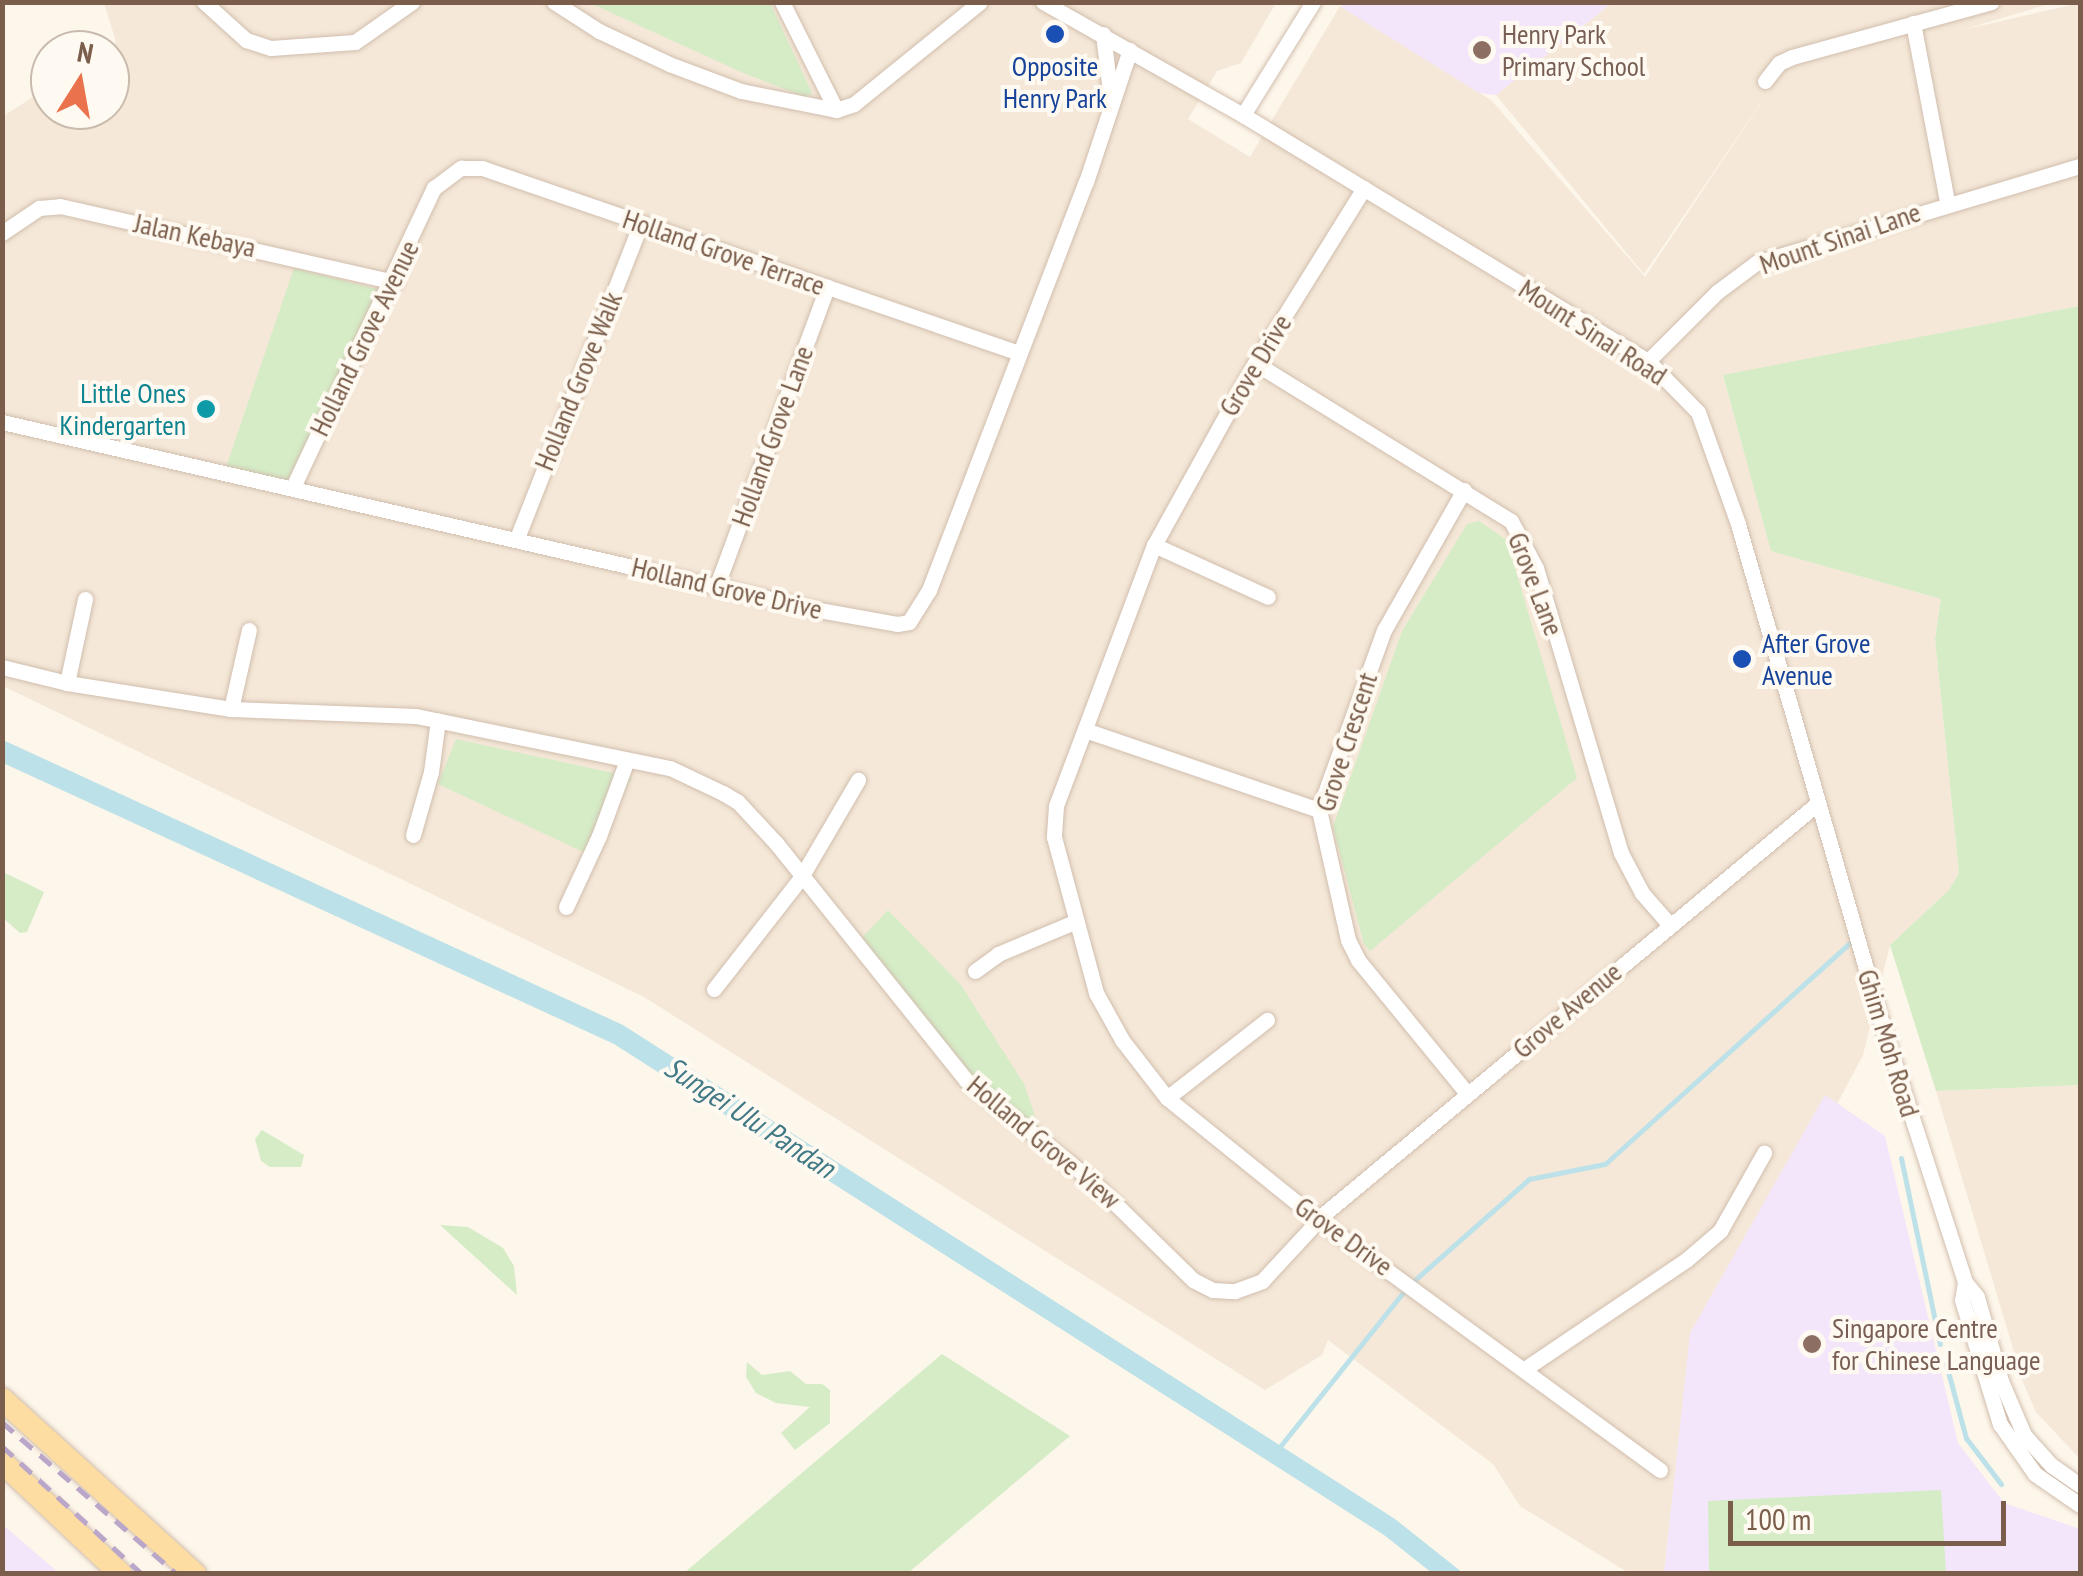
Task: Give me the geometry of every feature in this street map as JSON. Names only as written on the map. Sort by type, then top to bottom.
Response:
[{"type":"main road","points":[[2,1399],[194,1574]]},
{"type":"main road","points":[[2,1462],[121,1574]]},
{"type":"main road","points":[[144,1528],[184,1574]]},
{"type":"street","points":[[204,2],[246,40],[271,48],[355,42],[412,2]]},
{"type":"street","points":[[554,2],[599,31],[669,64],[741,91],[836,110],[854,104],[980,2]]},
{"type":"street","points":[[782,2],[836,110]]},
{"type":"street","name":"Mount Sinai Road","points":[[1043,2],[1243,115],[1648,361],[1698,412],[1714,453],[1818,803]]},
{"type":"street","points":[[1243,115],[1313,2]]},
{"type":"street","points":[[1765,81],[1780,63],[1792,57],[1992,2]]},
{"type":"street","name":"Mount Sinai Lane","points":[[1913,23],[1947,202]]},
{"type":"street","name":"Holland Grove Drive","points":[[1103,34],[1112,103]]},
{"type":"street","name":"Holland Grove Drive","points":[[2,422],[848,617],[908,622],[929,590],[1130,50]]},
{"type":"street","name":"Mount Sinai Lane","points":[[1648,361],[1717,292],[1756,263],[1947,202],[2080,166]]},
{"type":"street","name":"Holland Grove Terrace","points":[[434,188],[461,168],[482,168],[1018,353]]},
{"type":"street","name":"Holland Grove Avenue","points":[[292,488],[394,282],[434,188]]},
{"type":"street","name":"Grove Drive","points":[[1364,188],[1255,363],[1154,545],[1054,822],[1074,922],[1106,1014],[1167,1098],[1318,1219],[1660,1470]]},
{"type":"street","name":"Jalan Kebaya","points":[[2,233],[38,208],[60,206],[394,282]]},
{"type":"street","name":"Holland Grove Walk","points":[[517,538],[641,224]]},
{"type":"street","name":"Holland Grove Lane","points":[[717,585],[826,287]]},
{"type":"street","name":"Grove Lane","points":[[1255,363],[1511,520],[1525,540],[1622,853],[1642,892],[1669,924]]},
{"type":"street","name":"Grove Crescent","points":[[1464,490],[1384,630],[1319,810],[1348,940],[1358,960],[1466,1093]]},
{"type":"street","points":[[1154,545],[1268,598]]},
{"type":"street","points":[[67,684],[85,599]]},
{"type":"street","points":[[230,709],[250,630]]},
{"type":"street","name":"Holland Grove View","points":[[2,667],[67,684],[230,709],[438,720],[670,768],[738,802],[858,942],[966,1080],[1091,1180],[1193,1280],[1214,1290],[1235,1291],[1262,1281],[1318,1219]]},
{"type":"street","points":[[413,835],[431,772],[438,720]]},
{"type":"street","points":[[1085,730],[1319,810]]},
{"type":"street","points":[[566,907],[599,836],[627,760]]},
{"type":"street","points":[[714,990],[800,878],[858,780]]},
{"type":"street","name":"Grove Avenue","points":[[1318,1219],[1818,803]]},
{"type":"street","name":"Ghim Moh Road","points":[[1818,803],[1884,1031],[1965,1282],[1977,1297],[2001,1381],[2024,1435],[2051,1465],[2080,1485]]},
{"type":"street","points":[[975,971],[998,954],[1074,922]]},
{"type":"street","points":[[1167,1098],[1267,1020]]},
{"type":"street","points":[[1526,1368],[1686,1260],[1720,1231],[1764,1152]]},
{"type":"street","name":"Ghim Moh Road","points":[[1965,1282],[1962,1300],[2000,1424],[2035,1474],[2080,1505]]},
{"type":"shaded area","name":"Henry Park Primary School","points":[[1344,2],[1612,3],[1496,95],[1479,93],[1341,7]]},
{"type":"shaded area","points":[[104,3],[1276,3],[1241,63],[1217,71],[1188,119],[1250,157],[1340,6],[1491,100],[1645,277],[1775,82],[1644,274],[1496,95],[1612,3],[2052,3],[1962,30],[2080,3],[2080,306],[1723,376],[1772,551],[1941,599],[1935,639],[1959,873],[1949,890],[1890,945],[1863,1055],[1837,1104],[1825,1096],[1691,1332],[1664,1573],[1629,1573],[1520,1506],[1493,1464],[1328,1340],[1322,1355],[1265,1390],[644,997],[3,686],[2,117],[30,99],[30,130],[130,130],[130,30],[112,30]]},
{"type":"shaded area","points":[[2080,1085],[2080,1459],[2036,1412],[2023,1382],[1936,1091]]},
{"type":"shaded area","name":"Singapore Centre for Chinese Language","points":[[1825,1095],[1885,1136],[1958,1443],[2004,1503],[2080,1529],[2080,1573],[1664,1574],[1690,1333]]},
{"type":"shaded area","points":[[3,1525],[59,1573],[3,1573]]},
{"type":"green space","points":[[590,3],[770,3],[812,93],[805,97],[741,72]]},
{"type":"green space","points":[[294,268],[381,290],[287,495],[222,479]]},
{"type":"green space","points":[[2080,306],[2080,1085],[1936,1091],[1890,945],[1949,890],[1959,873],[1935,639],[1941,599],[1771,551],[1723,375]]},
{"type":"green space","points":[[1479,521],[1505,539],[1510,551],[1577,778],[1370,951],[1364,944],[1333,827],[1402,631],[1467,524]]},
{"type":"green space","points":[[456,739],[632,777],[594,857],[438,784]]},
{"type":"green space","points":[[3,872],[44,892],[27,932],[20,933],[3,918]]},
{"type":"green space","points":[[888,910],[961,985],[1024,1084],[1044,1142],[966,1080],[858,942]]},
{"type":"green space","points":[[262,1130],[304,1155],[301,1167],[270,1167],[261,1161],[255,1139]]},
{"type":"green space","points":[[440,1225],[468,1227],[503,1248],[514,1266],[517,1295]]},
{"type":"green space","points":[[942,1354],[1070,1436],[908,1573],[684,1573]]},
{"type":"green space","points":[[747,1362],[762,1375],[790,1371],[806,1384],[822,1384],[830,1390],[830,1423],[795,1450],[781,1433],[810,1407],[776,1403],[756,1393],[746,1377]]},
{"type":"green space","points":[[1941,1490],[1946,1573],[1709,1573],[1708,1501]]},
{"type":"water","name":"Sungei Ulu Pandan","points":[[3,740],[623,1025],[1395,1519],[1463,1573],[1432,1573],[1384,1535],[614,1044],[3,763]]},
{"type":"waterway","points":[[1278,1449],[1408,1286],[1529,1179],[1605,1164],[1855,938]]},
{"type":"waterway","points":[[1901,1158],[1940,1344]]},
{"type":"waterway","points":[[1946,1364],[1966,1438],[2001,1484]]},
{"type":"railway","points":[[2,1422],[177,1574]]},
{"type":"railway","points":[[2,1446],[142,1574]]},
{"type":"place","name":"Opposite Henry Park","points":[[1055,34]]},
{"type":"place","name":"Henry Park Primary School","points":[[1482,50]]},
{"type":"place","name":"Little Ones Kindergarten","points":[[206,409]]},
{"type":"place","name":"After Grove Avenue","points":[[1742,659]]},
{"type":"place","name":"Singapore Centre for Chinese Language","points":[[1812,1344]]}]
